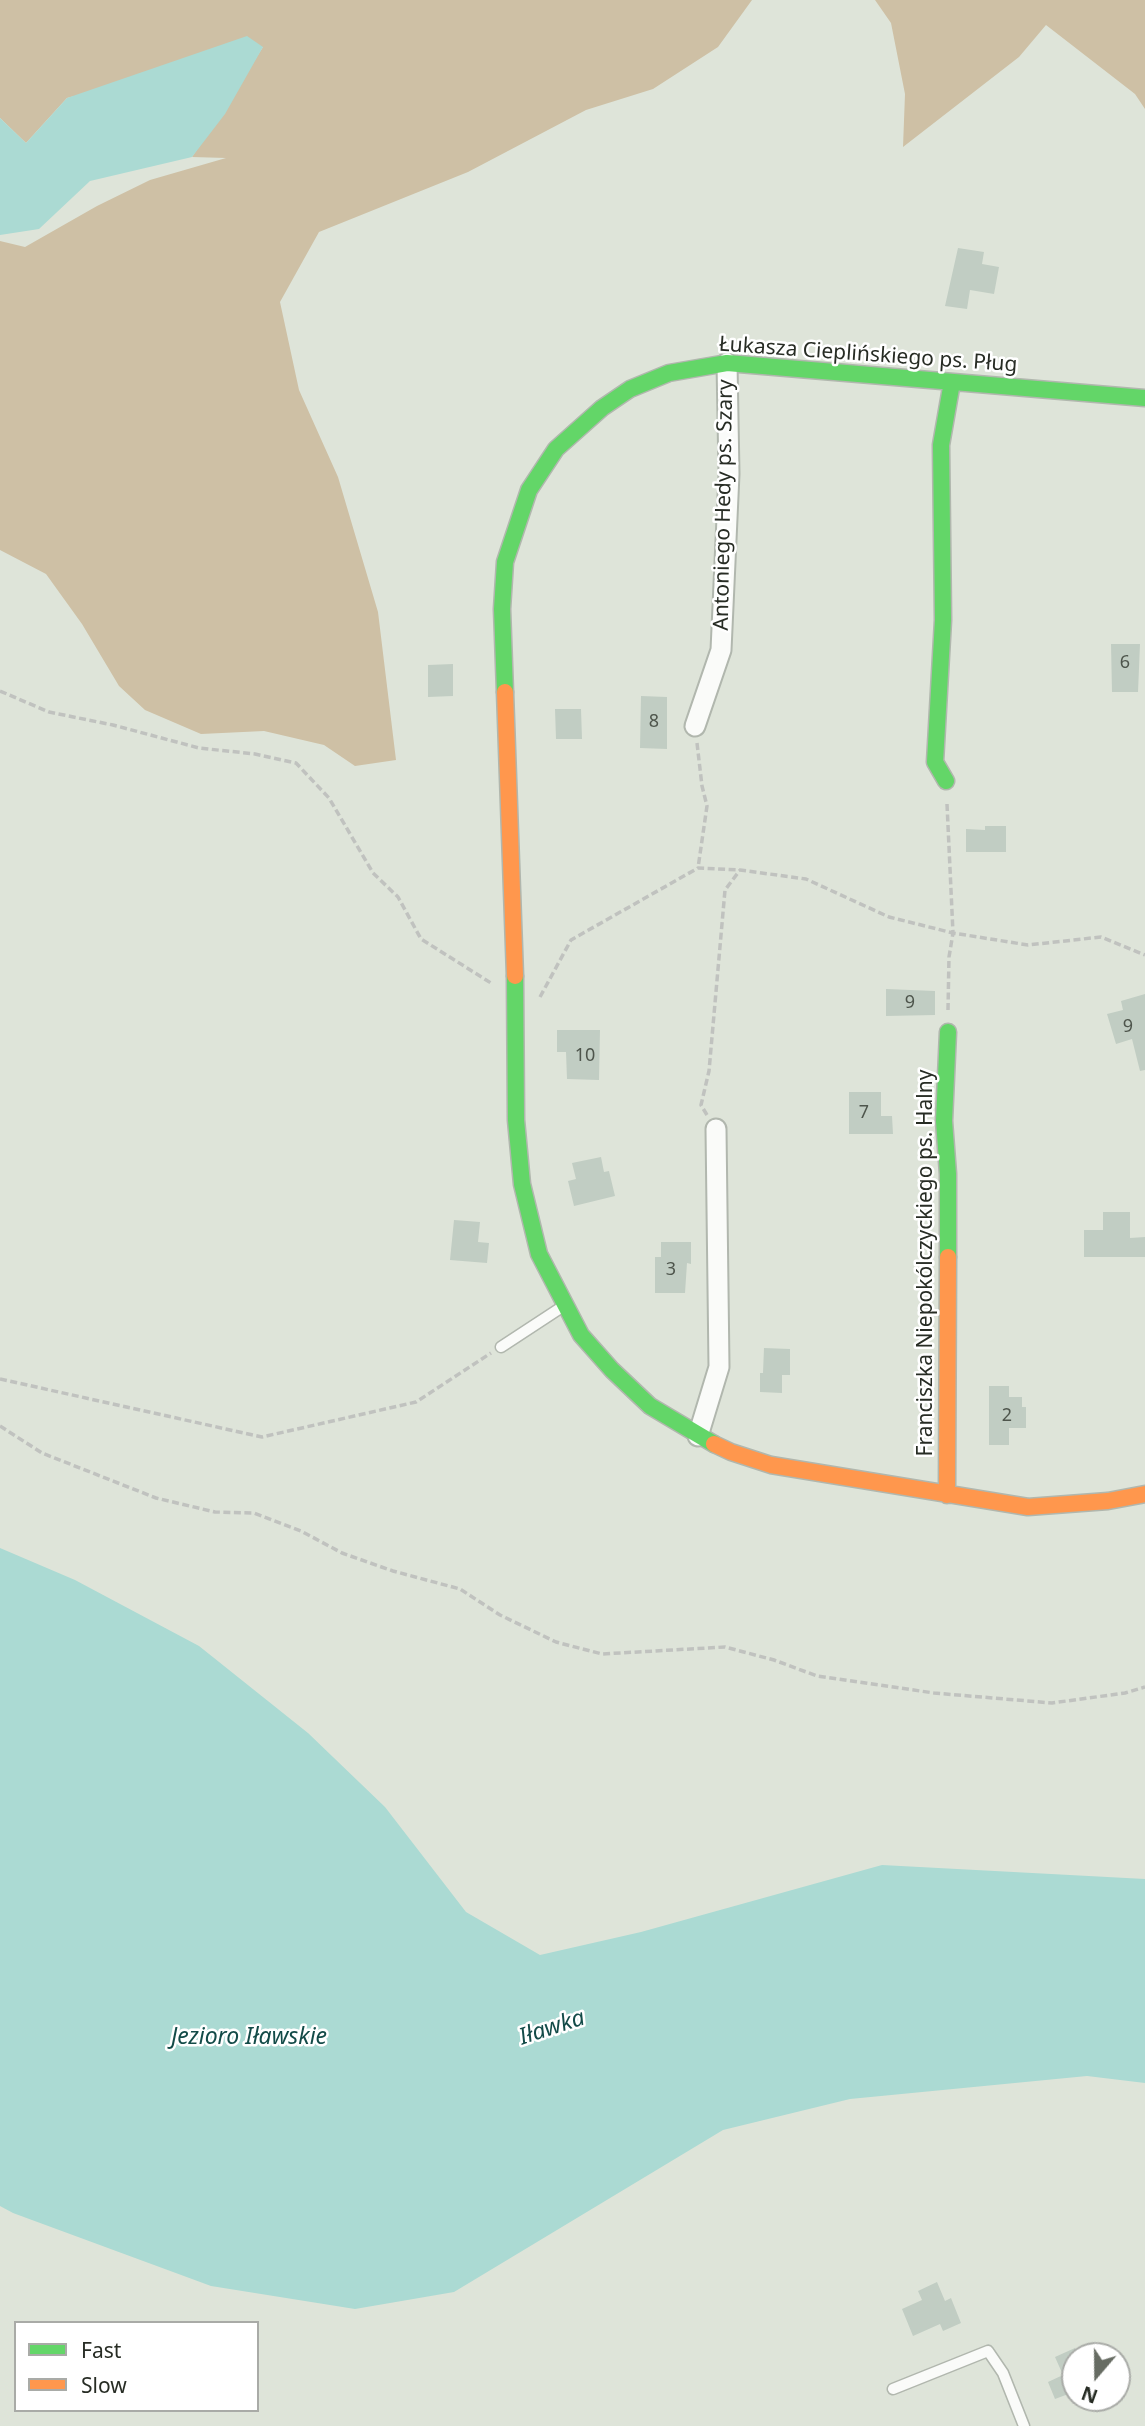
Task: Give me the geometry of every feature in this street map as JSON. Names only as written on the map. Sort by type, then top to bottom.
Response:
[{"type":"street","name":"Łukasza Cieplińskiego ps. Pług","points":[[1145,398],[727,363],[669,373],[631,389],[602,408],[556,450],[529,490],[515,528],[505,562],[502,609],[515,968],[516,1120],[522,1184],[539,1255],[581,1335],[612,1370],[650,1406],[698,1436],[731,1452],[771,1465],[1028,1507],[1108,1501],[1145,1494]]},
{"type":"street","name":"Antoniego Hedy ps. Szary","points":[[695,726],[721,650],[729,474],[727,363]]},
{"type":"street","points":[[946,781],[935,762],[943,620],[941,445],[952,382]]},
{"type":"street","name":"Franciszka Niepokólczyckiego ps. Halny","points":[[947,1495],[948,1174],[944,1121],[948,1031]]},
{"type":"street","points":[[698,1436],[719,1367],[716,1129]]},
{"type":"lane","points":[[501,1347],[564,1306]]},
{"type":"lane","points":[[893,2389],[988,2351],[1003,2373],[1024,2426]]},
{"type":"path","points":[[0,691],[49,712],[113,725],[199,748],[254,754],[296,763],[329,798],[373,873],[398,897],[421,939],[515,999],[540,997],[571,940],[698,868],[740,870],[806,879],[889,917],[953,933],[1028,945],[1101,937],[1145,955]]},
{"type":"path","points":[[695,726],[707,806],[698,868]]},
{"type":"path","points":[[946,781],[953,933],[949,957],[948,1031]]},
{"type":"path","points":[[716,1129],[701,1105],[709,1072],[725,890],[740,870]]},
{"type":"path","points":[[0,1379],[262,1437],[416,1402],[501,1347]]},
{"type":"path","points":[[0,1426],[42,1452],[156,1498],[215,1512],[254,1513],[301,1531],[342,1553],[393,1571],[460,1589],[500,1615],[556,1642],[602,1654],[724,1647],[774,1660],[817,1676],[934,1693],[1052,1703],[1125,1693],[1145,1686]]},
{"type":"shaded area","points":[[0,0],[752,0],[718,47],[653,89],[586,110],[468,172],[319,232],[280,302],[299,390],[338,477],[378,612],[396,760],[355,766],[324,745],[264,731],[201,734],[145,710],[119,686],[82,624],[46,574],[0,550],[0,241],[25,247],[97,206],[150,180],[226,158],[192,157],[263,47],[67,98],[26,143],[0,118]]},
{"type":"shaded area","points":[[875,0],[1145,0],[1145,109],[1135,94],[1046,25],[1019,57],[903,147],[905,94],[891,23]]},
{"type":"water","points":[[247,36],[263,47],[225,114],[192,157],[90,181],[39,229],[0,235],[0,118],[26,143],[67,98]]},
{"type":"water","name":"Jezioro Iławskie","points":[[0,1548],[75,1580],[199,1646],[308,1733],[385,1807],[466,1912],[540,1955],[641,1932],[882,1865],[1145,1879],[1145,2083],[1087,2076],[850,2099],[723,2130],[454,2292],[355,2309],[211,2286],[13,2213],[0,2206]]},
{"type":"building","points":[[958,248],[984,252],[982,264],[999,267],[994,294],[970,290],[967,309],[945,306]]},
{"type":"building","points":[[1111,644],[1140,644],[1138,692],[1112,692]]},
{"type":"building","points":[[453,664],[453,696],[428,697],[428,665]]},
{"type":"building","points":[[641,696],[667,697],[667,749],[640,748]]},
{"type":"building","points":[[555,709],[581,709],[582,739],[556,739]]},
{"type":"building","points":[[985,826],[1006,826],[1006,852],[966,852],[966,829],[985,830]]},
{"type":"building","points":[[886,989],[935,991],[935,1015],[886,1016]]},
{"type":"building","points":[[1145,994],[1145,1070],[1140,1071],[1132,1039],[1116,1044],[1107,1014],[1123,1010],[1121,1001]]},
{"type":"building","points":[[557,1030],[600,1030],[599,1080],[567,1079],[566,1052],[557,1052]]},
{"type":"building","points":[[849,1092],[881,1092],[881,1116],[892,1116],[893,1134],[849,1134]]},
{"type":"building","points":[[601,1157],[604,1172],[609,1171],[615,1196],[574,1206],[568,1181],[576,1179],[572,1163]]},
{"type":"building","points":[[1103,1212],[1130,1212],[1130,1238],[1145,1237],[1145,1257],[1084,1257],[1084,1230],[1103,1230]]},
{"type":"building","points":[[454,1220],[480,1222],[478,1242],[489,1243],[487,1263],[450,1260]]},
{"type":"building","points":[[661,1242],[691,1242],[691,1264],[687,1263],[685,1293],[655,1293],[655,1257],[661,1257]]},
{"type":"building","points":[[764,1348],[790,1349],[790,1375],[782,1375],[782,1393],[760,1392]]},
{"type":"building","points":[[989,1386],[1009,1386],[1009,1397],[1022,1397],[1022,1407],[1026,1407],[1026,1428],[1009,1428],[1009,1445],[989,1445]]},
{"type":"building","points":[[937,2282],[945,2301],[951,2298],[961,2323],[943,2331],[940,2324],[913,2336],[902,2309],[922,2300],[918,2291]]},
{"type":"building","points":[[1061,2354],[1061,2370],[1055,2357]]},
{"type":"building","points":[[1061,2376],[1061,2397],[1055,2399],[1048,2382]]},
{"type":"traffic: fast","points":[[505,692],[502,609],[505,562],[529,490],[556,449],[602,408],[630,389],[669,373],[727,363],[1145,398]]},
{"type":"traffic: fast","points":[[946,781],[935,762],[943,620],[941,445],[952,382]]},
{"type":"traffic: fast","points":[[515,976],[516,1120],[522,1184],[539,1254],[581,1335],[612,1370],[650,1406],[714,1444]]},
{"type":"traffic: fast","points":[[948,1032],[944,1121],[948,1174],[948,1257]]},
{"type":"traffic: slow","points":[[505,692],[515,976]]},
{"type":"traffic: slow","points":[[947,1495],[948,1257]]},
{"type":"traffic: slow","points":[[714,1444],[771,1465],[1028,1507],[1108,1501],[1145,1494]]},
{"type":"water label","name":"Iławka","points":[[552,2028]]}]
